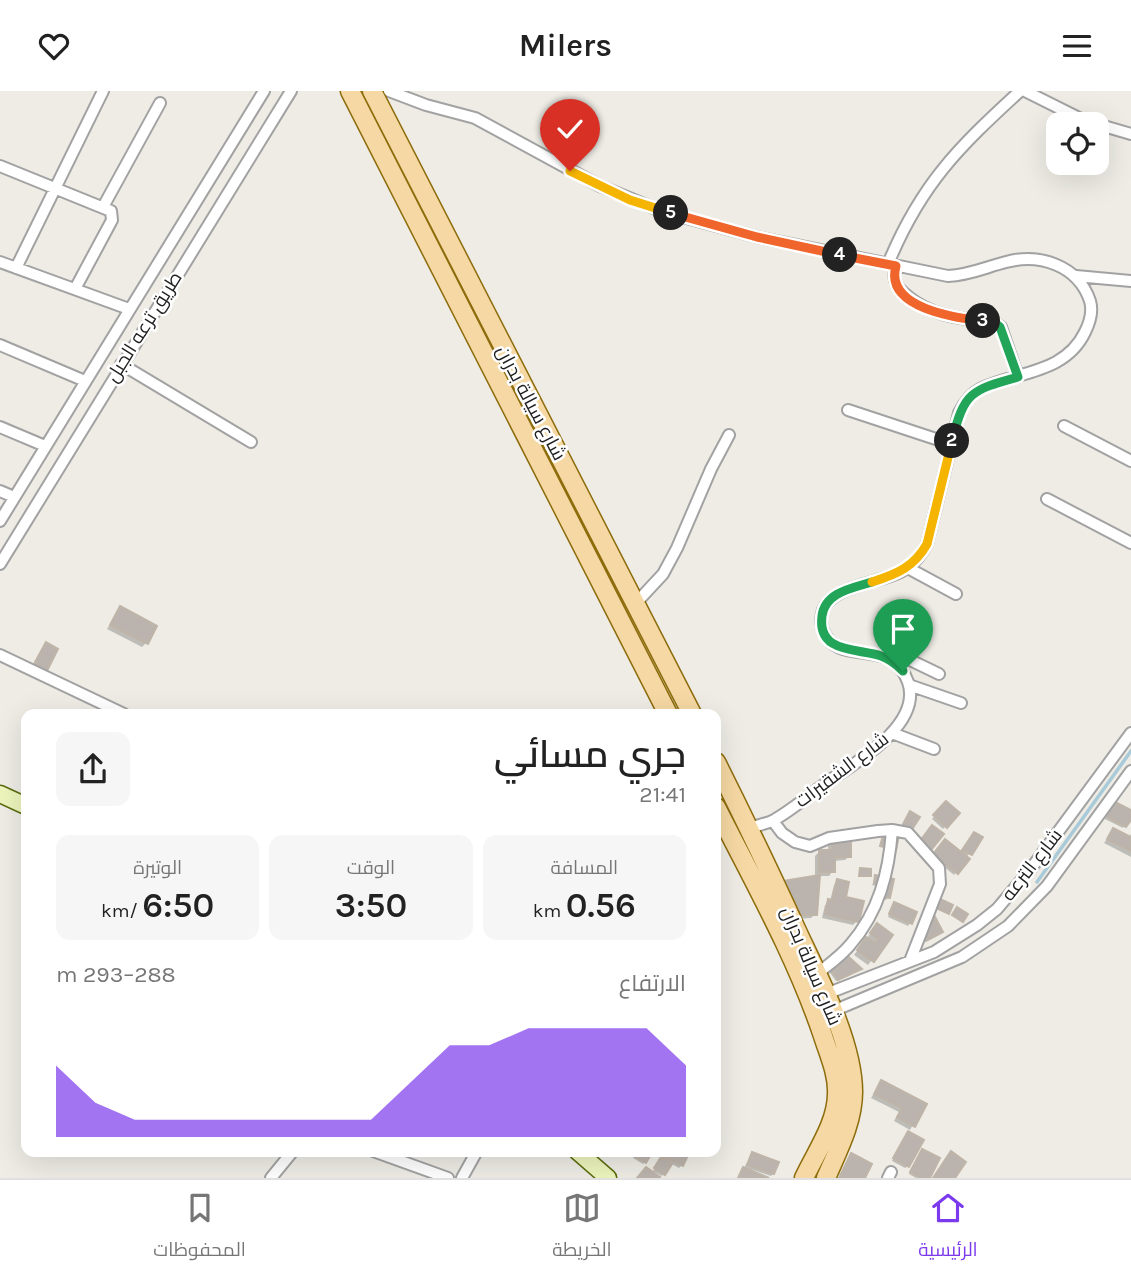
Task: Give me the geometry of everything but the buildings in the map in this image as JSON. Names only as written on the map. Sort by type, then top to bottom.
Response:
[{"type":"main road","name":"شارع سيالة بدران","points":[[350,91],[665,709]]},
{"type":"main road","name":"شارع سيالة بدران","points":[[372,91],[689,709]]},
{"type":"main road","points":[[598,575],[614,559]]},
{"type":"main road","name":"شارع سيالة بدران","points":[[721,772],[826,994],[848,1057],[853,1094],[846,1130],[826,1178]]},
{"type":"main road","name":"شارع سيالة بدران","points":[[721,817],[791,956],[820,1026],[836,1079],[838,1095],[835,1112],[804,1178]]},
{"type":"street","points":[[16,268],[103,91]]},
{"type":"street","name":"طريق ترعه الجبل","points":[[0,521],[264,91]]},
{"type":"street","name":"طريق ترعه الجبل","points":[[0,564],[291,91]]},
{"type":"street","points":[[389,91],[426,105],[475,118],[600,186],[662,211],[757,237],[935,274],[962,276],[1005,262],[1039,259],[1055,263],[1076,277],[1092,307],[1081,340],[1070,354],[1055,364],[977,391],[966,400],[959,413],[927,544],[919,557],[908,568],[896,574],[841,592],[830,599],[823,610],[821,623],[825,636],[834,645],[879,655],[893,661],[903,671],[909,685],[961,703]]},
{"type":"street","points":[[1018,377],[1000,327],[995,323],[948,317],[920,306],[899,290],[892,265],[915,205],[934,178],[978,130],[1023,91],[1083,120],[1131,134]]},
{"type":"street","points":[[103,207],[160,103]]},
{"type":"street","points":[[0,166],[111,211],[112,220],[75,289]]},
{"type":"street","points":[[0,262],[129,309]]},
{"type":"street","points":[[1076,277],[1131,281]]},
{"type":"street","points":[[0,345],[85,381]]},
{"type":"street","points":[[121,364],[251,442]]},
{"type":"street","points":[[848,410],[951,444]]},
{"type":"street","points":[[1064,426],[1131,461]]},
{"type":"street","points":[[0,427],[43,451],[59,465]]},
{"type":"street","points":[[636,603],[663,574],[729,435]]},
{"type":"street","points":[[0,491],[14,497]]},
{"type":"street","points":[[1047,499],[1131,543]]},
{"type":"street","points":[[908,568],[956,594]]},
{"type":"street","points":[[0,655],[113,709]]},
{"type":"street","points":[[893,661],[908,659],[939,674]]},
{"type":"street","name":"شارع الشقيرات","points":[[749,828],[773,821],[869,753],[892,733],[907,712],[909,685]]},
{"type":"street","points":[[892,733],[934,749]]},
{"type":"street","name":"شارع الترعه","points":[[826,994],[910,961],[956,940],[978,925],[1015,891],[1131,733]]},
{"type":"street","name":"شارع الترعه","points":[[833,1011],[962,957],[1008,926],[1047,886],[1131,771]]},
{"type":"street","points":[[0,794],[21,804]]},
{"type":"street","points":[[773,821],[782,833],[795,842],[810,846],[829,838],[892,829],[908,832],[939,868],[940,884],[910,961]]},
{"type":"street","points":[[817,974],[849,947],[875,907],[890,861],[892,829]]},
{"type":"street","points":[[271,1178],[288,1157]]},
{"type":"street","points":[[390,1157],[448,1178]]},
{"type":"street","points":[[462,1178],[474,1157]]},
{"type":"street","points":[[584,1157],[608,1178]]},
{"type":"waterway","points":[[1037,882],[1131,751]]},
{"type":"route","points":[[570,171],[630,200],[662,211],[757,237],[896,266],[895,282],[899,290],[920,306],[948,317],[995,323],[1004,332],[1018,377],[977,391],[966,400],[959,413],[927,544],[919,557],[908,568],[896,574],[841,592],[830,599],[823,610],[821,623],[825,636],[834,645],[879,655],[893,661],[903,671]]}]
